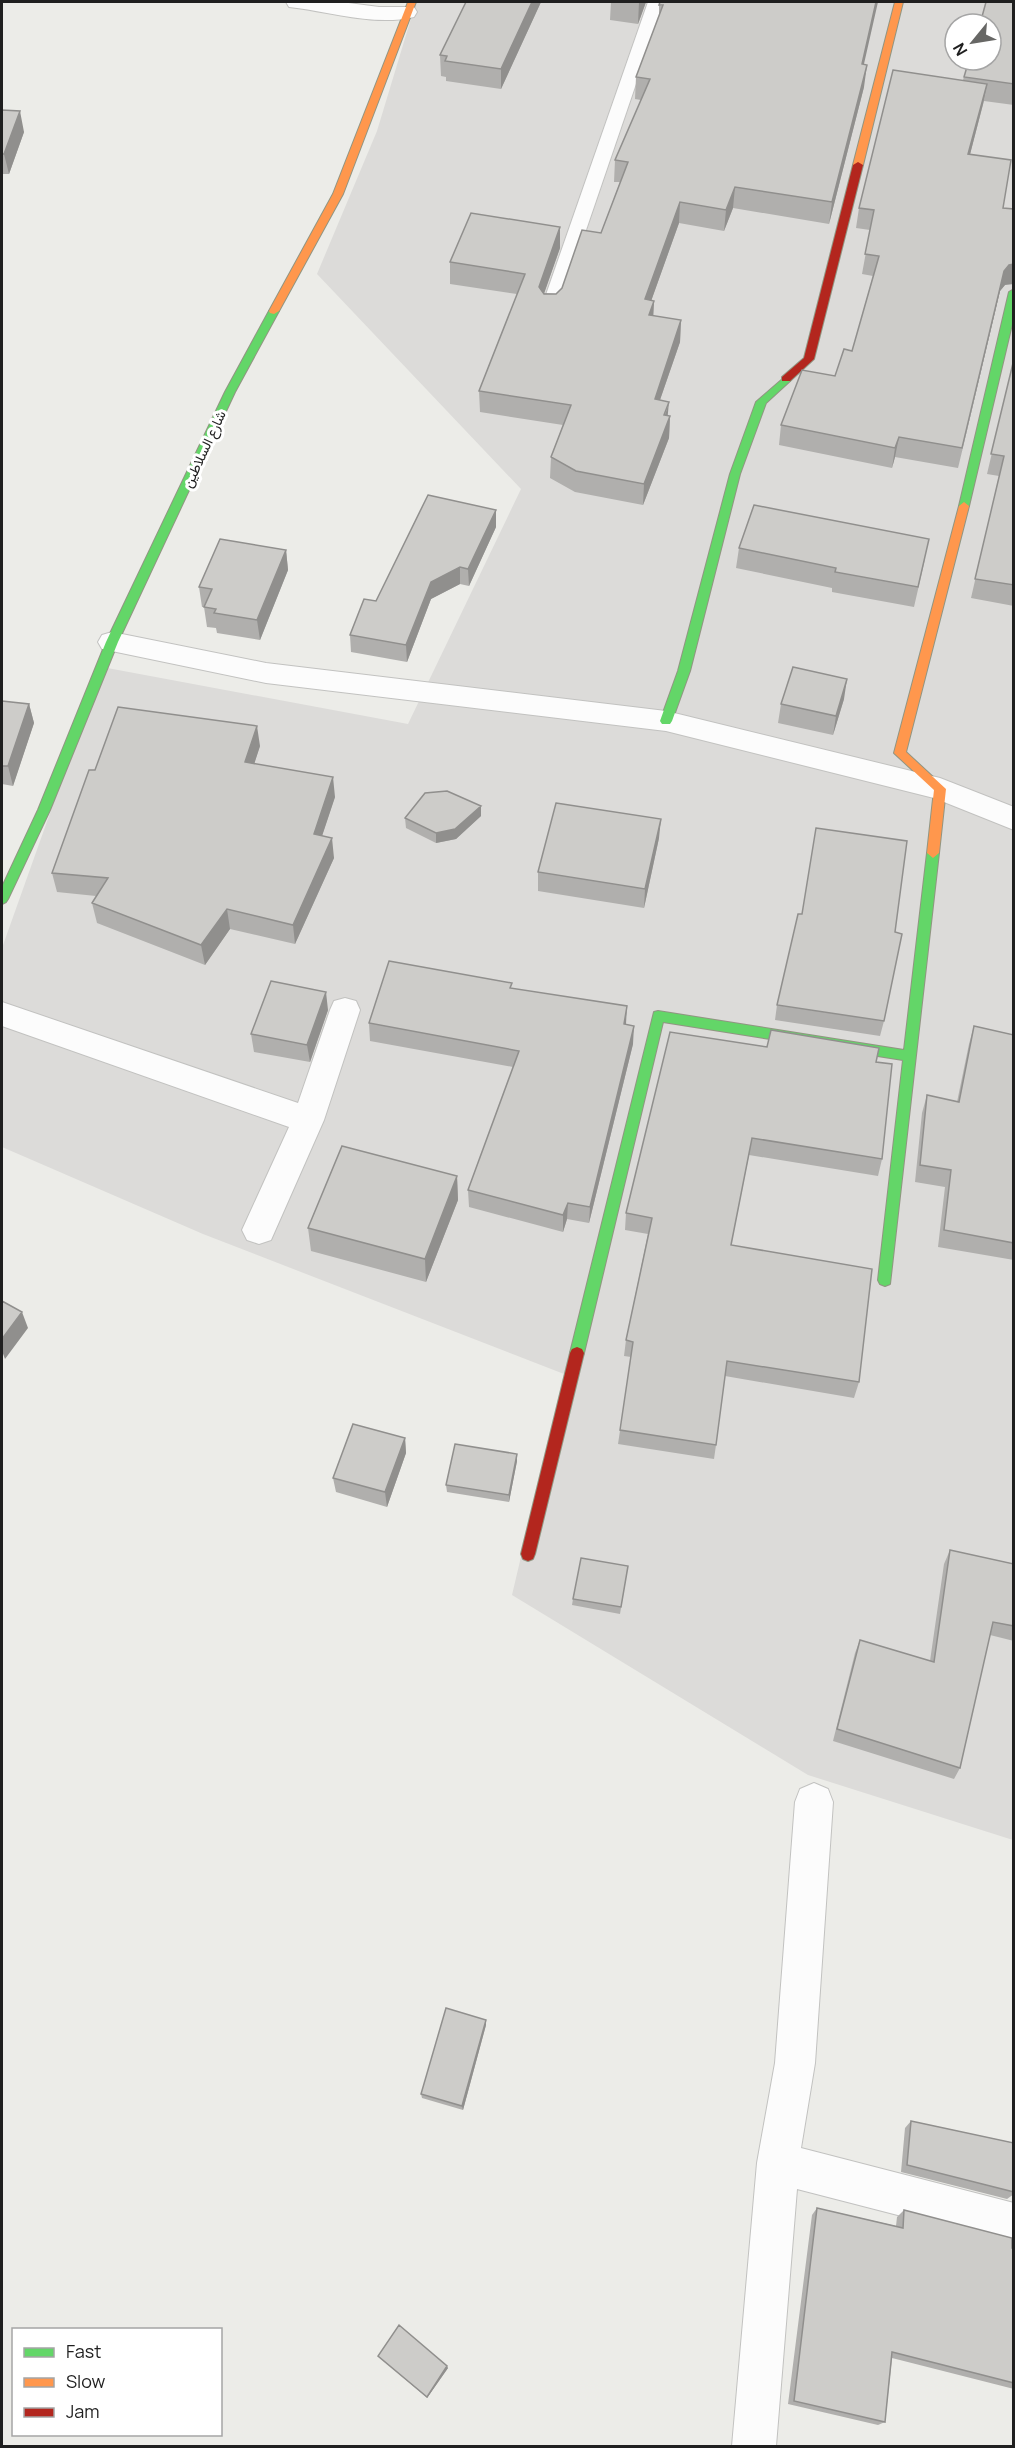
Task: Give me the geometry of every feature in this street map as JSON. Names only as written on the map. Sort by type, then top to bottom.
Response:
[{"type":"street","points":[[297,2],[379,14],[409,7]]},
{"type":"street","points":[[666,721],[684,671],[735,474],[761,402],[809,359],[899,2]]},
{"type":"street","name":"شارع السلاطين","points":[[2,899],[44,810],[112,642],[230,392],[338,195],[409,7]]},
{"type":"street","points":[[940,789],[900,753],[954,549],[1014,292]]},
{"type":"street","points":[[112,642],[266,673],[666,721],[940,789],[1014,819]]},
{"type":"street","points":[[885,1280],[940,789]]},
{"type":"street","points":[[259,1230],[308,1120],[345,1010]]},
{"type":"street","points":[[2,1014],[308,1120]]},
{"type":"street","points":[[528,1554],[658,1016],[911,1056]]},
{"type":"street","points":[[754,2446],[778,2163],[795,2063],[814,1802]]},
{"type":"street","points":[[778,2163],[1014,2224]]},
{"type":"lane","points":[[550,309],[656,2]]},
{"type":"shaded area","points":[[416,2],[1013,2],[1013,1840],[808,1775],[512,1595],[564,1374],[203,1234],[2,1147],[2,948],[102,667],[408,724],[521,489],[317,274],[377,131]]},
{"type":"building","points":[[466,2],[532,2],[501,69],[445,61],[447,56],[440,55]]},
{"type":"building","points":[[660,2],[876,2],[862,64],[867,65],[832,202],[735,187],[726,210],[680,202],[645,299],[654,301],[649,315],[681,320],[655,399],[669,402],[664,415],[670,416],[644,484],[576,471],[551,457],[571,405],[479,391],[525,274],[450,262],[471,213],[560,227],[539,287],[544,294],[556,294],[562,288],[582,230],[601,233],[628,162],[615,160],[650,79],[636,77],[663,5],[659,5]]},
{"type":"building","points":[[986,2],[1014,2],[1014,84],[964,77],[965,72],[1003,72],[1003,12],[983,12]]},
{"type":"building","points":[[893,70],[987,84],[968,154],[1011,160],[1003,208],[1014,209],[1014,264],[1009,265],[1004,271],[962,448],[899,437],[895,448],[781,425],[802,370],[835,376],[844,349],[852,351],[879,256],[865,254],[874,210],[859,208]]},
{"type":"building","points":[[2,110],[20,111],[4,154],[2,154]]},
{"type":"building","points":[[1014,359],[1014,585],[975,579],[1004,456],[991,454]]},
{"type":"building","points":[[428,495],[496,510],[468,569],[460,567],[431,582],[406,645],[350,635],[364,599],[376,601]]},
{"type":"building","points":[[754,505],[929,539],[918,587],[835,572],[836,568],[739,548]]},
{"type":"building","points":[[220,539],[286,550],[257,620],[214,613],[216,609],[204,607],[212,589],[199,587]]},
{"type":"building","points":[[793,667],[847,679],[836,716],[781,704]]},
{"type":"building","points":[[2,701],[29,704],[8,766],[2,766]]},
{"type":"building","points":[[118,707],[257,726],[245,762],[333,777],[314,834],[332,838],[293,925],[227,909],[201,945],[92,903],[108,878],[52,873],[89,770],[95,770]]},
{"type":"building","points":[[447,791],[481,806],[455,829],[436,833],[405,818],[425,793]]},
{"type":"building","points":[[556,803],[661,819],[645,889],[538,872]]},
{"type":"building","points":[[816,828],[907,841],[895,932],[902,934],[884,1021],[777,1005],[798,914],[802,914]]},
{"type":"building","points":[[389,961],[512,983],[510,988],[627,1006],[624,1024],[634,1026],[590,1207],[568,1203],[563,1215],[468,1190],[519,1051],[369,1023]]},
{"type":"building","points":[[271,981],[326,992],[307,1045],[251,1034]]},
{"type":"building","points":[[974,1026],[1014,1035],[1014,1243],[944,1230],[951,1170],[920,1165],[927,1095],[959,1102]]},
{"type":"building","points":[[771,1030],[879,1048],[876,1062],[892,1064],[882,1159],[752,1138],[731,1245],[872,1269],[859,1382],[727,1361],[716,1445],[620,1430],[633,1342],[626,1340],[652,1218],[626,1213],[670,1032],[767,1047]]},
{"type":"building","points":[[342,1146],[457,1176],[425,1259],[308,1228]]},
{"type":"building","points":[[2,1301],[22,1312],[2,1339]]},
{"type":"building","points":[[353,1424],[405,1438],[385,1492],[333,1478]]},
{"type":"building","points":[[455,1444],[517,1454],[509,1495],[446,1485]]},
{"type":"building","points":[[950,1550],[1014,1564],[1014,1626],[993,1622],[960,1768],[837,1729],[860,1640],[934,1662]]},
{"type":"building","points":[[581,1558],[628,1566],[621,1607],[573,1599]]},
{"type":"building","points":[[446,2008],[486,2020],[462,2106],[421,2094]]},
{"type":"building","points":[[911,2121],[1014,2143],[1014,2192],[907,2165]]},
{"type":"building","points":[[817,2208],[903,2228],[904,2210],[1012,2238],[1012,2248],[1014,2248],[1014,2383],[892,2352],[885,2422],[794,2401]]},
{"type":"building","points":[[399,2325],[447,2366],[427,2397],[378,2356]]},
{"type":"traffic: fast","points":[[964,506],[1014,292]]},
{"type":"traffic: fast","points":[[2,899],[44,810],[112,642],[230,392],[274,311]]},
{"type":"traffic: fast","points":[[666,721],[684,671],[735,474],[761,402],[786,379]]},
{"type":"traffic: fast","points":[[885,1280],[933,853]]},
{"type":"traffic: fast","points":[[577,1353],[658,1016],[911,1056]]},
{"type":"traffic: slow","points":[[274,311],[338,194],[412,2]]},
{"type":"traffic: slow","points":[[858,165],[899,2]]},
{"type":"traffic: slow","points":[[933,853],[940,789],[900,753],[964,506]]},
{"type":"traffic: jam","points":[[786,379],[809,359],[858,165]]},
{"type":"traffic: jam","points":[[528,1554],[577,1353]]}]
